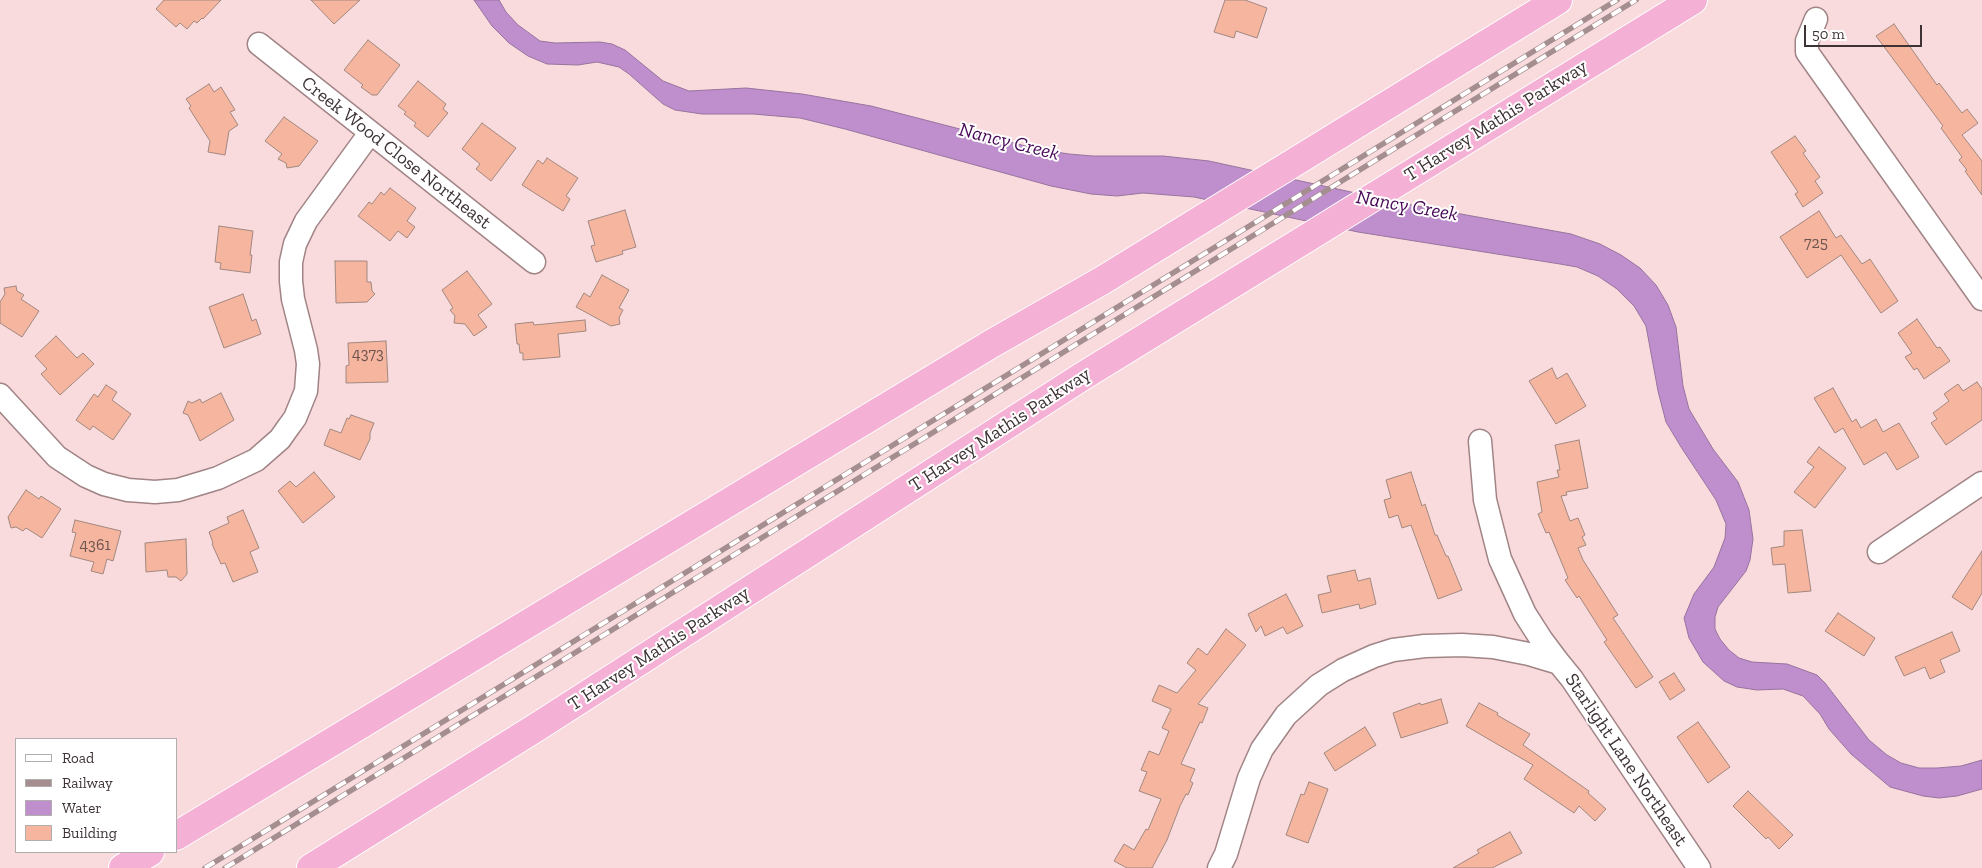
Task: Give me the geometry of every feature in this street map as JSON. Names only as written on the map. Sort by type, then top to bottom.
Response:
[{"type":"highway","points":[[178,835],[991,344],[1103,280],[1558,0]]},
{"type":"highway","name":"T Harvey Mathis Parkway","points":[[312,868],[537,728],[1083,376],[1693,0]]},
{"type":"highway","points":[[123,868],[148,853]]},
{"type":"street","points":[[1816,19],[1807,41],[1807,52],[1982,299]]},
{"type":"street","name":"Creek Wood Close Northeast","points":[[259,44],[534,262]]},
{"type":"street","points":[[0,395],[57,457],[86,476],[112,486],[128,490],[156,492],[178,490],[218,478],[256,460],[280,439],[298,412],[306,391],[308,364],[293,299],[291,281],[291,262],[295,244],[306,221],[370,132]]},
{"type":"street","points":[[1480,441],[1485,500],[1500,559],[1525,614],[1559,663]]},
{"type":"street","points":[[1879,552],[1982,483]]},
{"type":"street","name":"Starlight Lane Northeast","points":[[1219,868],[1226,854],[1250,778],[1262,749],[1286,715],[1319,686],[1343,670],[1374,656],[1393,650],[1443,645],[1493,647],[1529,654],[1559,663],[1572,679],[1699,868]]},
{"type":"water","name":"Nancy Creek","points":[[474,0],[499,0],[506,12],[518,25],[540,41],[612,44],[625,50],[663,81],[689,91],[746,88],[802,94],[871,106],[1037,149],[1093,156],[1163,156],[1209,161],[1406,204],[1571,234],[1600,244],[1640,268],[1656,285],[1668,305],[1676,327],[1683,386],[1689,409],[1713,449],[1738,482],[1749,510],[1753,539],[1750,560],[1746,571],[1718,607],[1715,617],[1715,629],[1720,639],[1739,658],[1752,662],[1787,664],[1817,675],[1869,740],[1887,755],[1901,763],[1919,768],[1937,768],[1961,766],[1982,760],[1982,789],[1957,796],[1939,798],[1923,796],[1890,787],[1851,754],[1829,729],[1820,714],[1803,696],[1783,689],[1757,690],[1737,687],[1724,681],[1703,662],[1689,638],[1684,618],[1694,594],[1714,567],[1725,538],[1726,524],[1716,500],[1666,422],[1658,391],[1646,326],[1634,306],[1617,289],[1598,276],[1577,267],[1358,232],[1194,197],[1143,193],[1117,196],[1091,194],[1051,186],[800,118],[753,114],[702,114],[675,110],[663,104],[619,67],[597,62],[578,65],[547,64],[528,56],[509,43],[492,26]]},
{"type":"building","points":[[164,0],[221,0],[203,19],[197,23],[194,21],[187,29],[180,23],[176,27],[156,9]]},
{"type":"building","points":[[311,0],[360,0],[334,24]]},
{"type":"building","points":[[1225,0],[1245,0],[1267,8],[1257,38],[1236,31],[1234,38],[1214,32]]},
{"type":"building","points":[[1894,24],[1937,85],[1939,83],[1962,113],[1967,109],[1978,123],[1962,135],[1982,161],[1982,195],[1965,171],[1967,170],[1959,160],[1962,157],[1941,128],[1943,126],[1876,36]]},
{"type":"building","points":[[368,40],[400,65],[377,95],[372,95],[361,87],[363,85],[344,70]]},
{"type":"building","points":[[418,81],[446,104],[443,109],[448,113],[428,137],[414,126],[416,123],[404,114],[406,112],[398,106]]},
{"type":"building","points":[[209,84],[214,92],[221,87],[235,110],[230,112],[238,125],[229,131],[225,155],[208,152],[210,141],[189,108],[191,106],[186,99]]},
{"type":"building","points":[[284,117],[318,141],[299,166],[287,168],[286,163],[278,159],[282,154],[265,141]]},
{"type":"building","points":[[482,123],[516,148],[491,181],[476,169],[480,164],[462,149]]},
{"type":"building","points":[[1795,136],[1806,151],[1803,153],[1820,177],[1815,181],[1823,193],[1803,207],[1795,194],[1798,192],[1771,152]]},
{"type":"building","points":[[547,158],[578,178],[566,196],[570,199],[563,211],[522,185],[538,160],[543,164]]},
{"type":"building","points":[[390,188],[416,208],[407,221],[415,227],[407,238],[398,231],[390,241],[358,216],[369,202],[372,204],[381,192],[384,195]]},
{"type":"building","points":[[625,210],[636,247],[622,251],[623,254],[596,262],[591,246],[595,245],[588,221]]},
{"type":"building","points":[[1819,211],[1836,238],[1841,235],[1862,264],[1870,259],[1898,301],[1881,313],[1841,255],[1807,278],[1780,237]]},
{"type":"building","points":[[219,226],[253,231],[250,273],[220,269],[221,263],[215,262]]},
{"type":"building","points":[[335,261],[367,261],[367,282],[371,282],[372,291],[375,294],[367,302],[336,303]]},
{"type":"building","points":[[467,271],[492,304],[478,315],[487,327],[474,336],[465,324],[454,323],[455,316],[450,310],[453,308],[442,290]]},
{"type":"building","points":[[602,275],[629,290],[619,308],[623,310],[619,318],[620,324],[611,326],[576,307],[584,293],[590,297]]},
{"type":"building","points":[[16,286],[17,291],[24,295],[21,299],[39,311],[22,337],[0,323],[0,302],[5,294],[4,288]]},
{"type":"building","points":[[243,294],[252,321],[256,319],[261,334],[224,348],[209,307]]},
{"type":"building","points":[[1917,319],[1937,348],[1940,347],[1950,361],[1924,379],[1917,368],[1914,370],[1905,357],[1912,353],[1898,333]]},
{"type":"building","points":[[585,320],[586,331],[558,334],[560,357],[523,360],[523,353],[520,353],[519,344],[517,344],[515,324],[533,322],[534,325]]},
{"type":"building","points":[[56,336],[77,358],[83,353],[94,364],[60,395],[41,374],[47,369],[35,356]]},
{"type":"building","points":[[386,341],[388,382],[346,383],[346,366],[349,365],[348,343]]},
{"type":"building","points":[[1552,368],[1557,379],[1567,373],[1586,406],[1556,424],[1529,381]]},
{"type":"building","points":[[1977,382],[1982,389],[1982,420],[1946,445],[1931,423],[1937,419],[1933,413],[1949,401],[1944,394],[1958,384],[1963,391]]},
{"type":"building","points":[[106,385],[117,392],[112,400],[131,414],[113,440],[93,426],[90,430],[76,420],[94,394],[98,397]]},
{"type":"building","points":[[1833,388],[1852,422],[1856,419],[1861,428],[1876,419],[1883,432],[1899,423],[1919,457],[1897,470],[1886,452],[1864,465],[1843,428],[1835,433],[1814,398]]},
{"type":"building","points":[[221,393],[234,420],[200,441],[188,415],[183,413],[188,401],[192,403],[200,399],[202,403]]},
{"type":"building","points":[[351,415],[374,423],[370,439],[360,460],[324,445],[330,429],[341,433],[347,418],[349,419]]},
{"type":"building","points":[[1579,440],[1588,488],[1566,492],[1567,495],[1561,496],[1570,521],[1578,518],[1585,535],[1582,537],[1586,545],[1578,548],[1583,560],[1618,615],[1613,618],[1653,677],[1636,688],[1604,642],[1607,640],[1579,596],[1577,598],[1565,580],[1568,578],[1549,532],[1546,533],[1538,514],[1542,512],[1537,482],[1559,477],[1557,470],[1560,470],[1555,445]]},
{"type":"building","points":[[1819,447],[1846,468],[1815,508],[1794,492],[1814,467],[1807,462]]},
{"type":"building","points":[[314,472],[335,497],[303,523],[278,491],[290,481],[296,487]]},
{"type":"building","points":[[1411,472],[1422,506],[1425,504],[1435,535],[1437,535],[1446,556],[1448,556],[1462,590],[1438,599],[1411,525],[1402,528],[1398,515],[1389,518],[1384,500],[1391,498],[1386,480]]},
{"type":"building","points":[[26,490],[39,499],[41,496],[61,509],[42,538],[26,528],[23,531],[16,527],[11,528],[8,517]]},
{"type":"building","points":[[243,510],[259,548],[250,552],[258,572],[233,582],[225,563],[221,564],[209,532],[229,523],[227,517]]},
{"type":"building","points":[[75,520],[121,531],[113,561],[107,559],[103,574],[91,571],[94,562],[70,556],[76,533],[72,532]]},
{"type":"building","points":[[1802,530],[1811,591],[1788,593],[1785,564],[1773,565],[1771,548],[1784,546],[1784,531]]},
{"type":"building","points":[[186,539],[187,574],[181,581],[176,577],[168,577],[167,570],[146,572],[145,543]]},
{"type":"building","points":[[1982,551],[1982,593],[1972,610],[1952,597]]},
{"type":"building","points":[[1355,570],[1358,581],[1370,578],[1376,604],[1360,609],[1359,604],[1322,613],[1318,595],[1331,592],[1327,576]]},
{"type":"building","points":[[1286,594],[1303,626],[1287,634],[1283,627],[1265,636],[1261,626],[1256,632],[1248,614]]},
{"type":"building","points":[[1838,613],[1875,638],[1864,656],[1825,631]]},
{"type":"building","points":[[1226,629],[1246,645],[1198,704],[1208,708],[1181,764],[1195,769],[1190,781],[1193,783],[1188,795],[1186,794],[1180,806],[1167,840],[1152,868],[1127,868],[1114,861],[1124,844],[1134,850],[1146,829],[1148,830],[1161,799],[1139,791],[1147,772],[1141,770],[1149,751],[1159,755],[1169,731],[1162,728],[1171,709],[1152,701],[1159,685],[1177,693],[1196,670],[1187,663],[1198,648],[1207,655]]},
{"type":"building","points":[[1952,632],[1960,651],[1940,660],[1945,672],[1930,679],[1925,667],[1904,676],[1895,657]]},
{"type":"building","points":[[1674,673],[1685,690],[1670,700],[1659,682]]},
{"type":"building","points":[[1441,699],[1448,723],[1401,738],[1393,713],[1420,703],[1421,705]]},
{"type":"building","points":[[1479,703],[1530,734],[1523,745],[1589,791],[1588,793],[1606,809],[1595,821],[1579,806],[1574,813],[1524,779],[1533,765],[1466,726]]},
{"type":"building","points":[[1698,722],[1730,767],[1708,783],[1677,737]]},
{"type":"building","points":[[1365,727],[1376,745],[1335,771],[1324,753]]},
{"type":"building","points":[[1309,782],[1328,789],[1308,843],[1286,835],[1301,794],[1304,795]]},
{"type":"building","points":[[1748,791],[1793,835],[1779,849],[1768,837],[1766,839],[1733,806]]},
{"type":"building","points":[[1510,832],[1522,853],[1492,868],[1453,868],[1479,853],[1477,850]]},
{"type":"railway","points":[[205,868],[1617,0]]},
{"type":"railway","points":[[225,868],[1636,0]]}]
